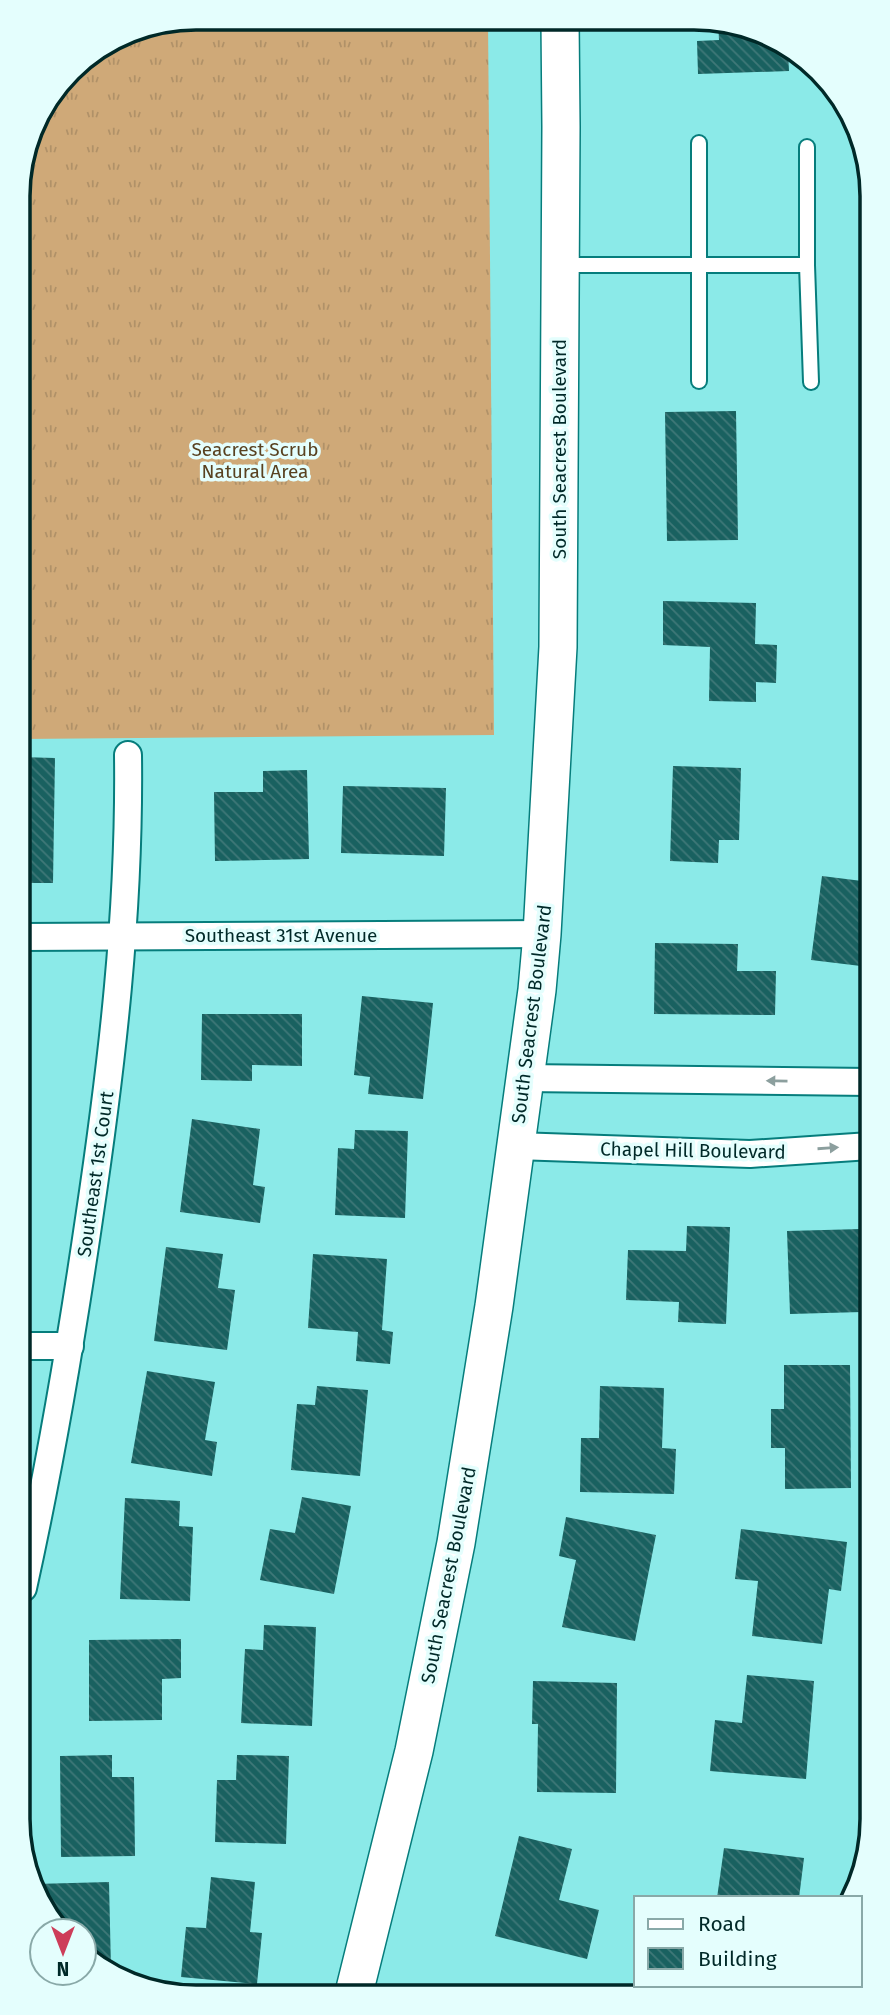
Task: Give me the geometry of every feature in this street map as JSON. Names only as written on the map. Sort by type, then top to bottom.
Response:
[{"type":"street","name":"South Seacrest Boulevard","points":[[356,1985],[414,1751],[456,1542],[494,1306],[542,934],[558,647],[560,30]]},
{"type":"street","name":"Southeast 1st Court","points":[[30,1558],[70,1346],[101,1134],[124,936],[128,755]]},
{"type":"street","name":"Southeast 31st Avenue","points":[[30,937],[542,934]]},
{"type":"street","points":[[524,1078],[860,1082]]},
{"type":"street","name":"Chapel Hill Boulevard","points":[[516,1146],[750,1154],[860,1147]]},
{"type":"street","points":[[30,1346],[70,1346]]},
{"type":"lane","points":[[699,143],[699,381]]},
{"type":"lane","points":[[807,148],[811,382]]},
{"type":"lane","points":[[561,265],[807,265]]},
{"type":"green space","name":"Seacrest Scrub Natural Area","points":[[185,30],[488,30],[494,735],[30,739],[31,174],[42,132],[58,104],[78,78],[113,52],[132,42]]},
{"type":"building","points":[[719,32],[768,47],[788,60],[789,71],[698,74],[697,41],[719,40]]},
{"type":"building","points":[[736,411],[738,540],[667,541],[665,412]]},
{"type":"building","points":[[663,601],[756,603],[755,644],[777,645],[776,683],[756,682],[756,702],[709,701],[710,647],[663,645]]},
{"type":"building","points":[[30,757],[55,758],[53,883],[30,883]]},
{"type":"building","points":[[673,766],[741,768],[739,840],[719,840],[718,863],[670,861]]},
{"type":"building","points":[[307,770],[309,859],[215,861],[214,792],[263,792],[263,771]]},
{"type":"building","points":[[343,786],[446,788],[444,856],[341,853]]},
{"type":"building","points":[[822,876],[860,881],[860,966],[811,960]]},
{"type":"building","points":[[655,943],[738,944],[737,971],[776,971],[775,1015],[654,1014]]},
{"type":"building","points":[[362,996],[433,1003],[423,1099],[368,1094],[370,1077],[354,1075]]},
{"type":"building","points":[[202,1014],[302,1014],[302,1066],[252,1065],[252,1081],[201,1080]]},
{"type":"building","points":[[192,1119],[260,1129],[253,1185],[265,1187],[260,1223],[180,1212]]},
{"type":"building","points":[[355,1130],[408,1131],[405,1218],[335,1215],[338,1148],[354,1149]]},
{"type":"building","points":[[687,1226],[730,1227],[726,1324],[678,1322],[679,1302],[626,1300],[628,1250],[686,1251]]},
{"type":"building","points":[[860,1229],[860,1312],[790,1314],[787,1231]]},
{"type":"building","points":[[166,1247],[223,1254],[218,1288],[235,1290],[227,1350],[154,1341]]},
{"type":"building","points":[[313,1254],[387,1259],[382,1330],[393,1332],[390,1364],[356,1361],[358,1332],[308,1328]]},
{"type":"building","points":[[784,1365],[850,1365],[851,1488],[785,1489],[785,1448],[771,1448],[771,1409],[784,1409]]},
{"type":"building","points":[[147,1371],[215,1382],[205,1440],[217,1442],[212,1476],[131,1463]]},
{"type":"building","points":[[317,1386],[368,1390],[360,1476],[291,1470],[297,1404],[315,1405]]},
{"type":"building","points":[[600,1386],[664,1388],[662,1448],[676,1449],[674,1494],[580,1492],[581,1438],[599,1438]]},
{"type":"building","points":[[302,1497],[351,1506],[334,1594],[260,1580],[270,1529],[295,1533]]},
{"type":"building","points":[[125,1498],[180,1501],[179,1526],[193,1527],[190,1601],[120,1599]]},
{"type":"building","points":[[566,1517],[656,1535],[635,1641],[562,1627],[576,1560],[559,1556]]},
{"type":"building","points":[[741,1529],[847,1542],[841,1591],[829,1589],[822,1644],[752,1636],[758,1581],[735,1579]]},
{"type":"building","points":[[264,1625],[316,1627],[312,1726],[241,1723],[245,1649],[263,1650]]},
{"type":"building","points":[[181,1639],[181,1678],[162,1679],[162,1720],[89,1721],[89,1640]]},
{"type":"building","points":[[747,1675],[814,1681],[806,1779],[710,1771],[715,1720],[742,1723]]},
{"type":"building","points":[[533,1681],[617,1683],[616,1793],[537,1792],[538,1724],[532,1724]]},
{"type":"building","points":[[112,1755],[112,1777],[134,1777],[135,1856],[61,1857],[60,1756]]},
{"type":"building","points":[[237,1755],[289,1756],[286,1844],[215,1842],[217,1780],[236,1780]]},
{"type":"building","points":[[519,1836],[572,1849],[559,1900],[599,1910],[587,1959],[495,1936]]},
{"type":"building","points":[[724,1848],[804,1858],[799,1896],[717,1896]]},
{"type":"building","points":[[211,1877],[255,1882],[250,1932],[262,1933],[257,1984],[181,1977],[186,1927],[206,1928]]},
{"type":"building","points":[[109,1882],[111,1961],[98,1953],[98,1917],[62,1917],[42,1884]]}]
